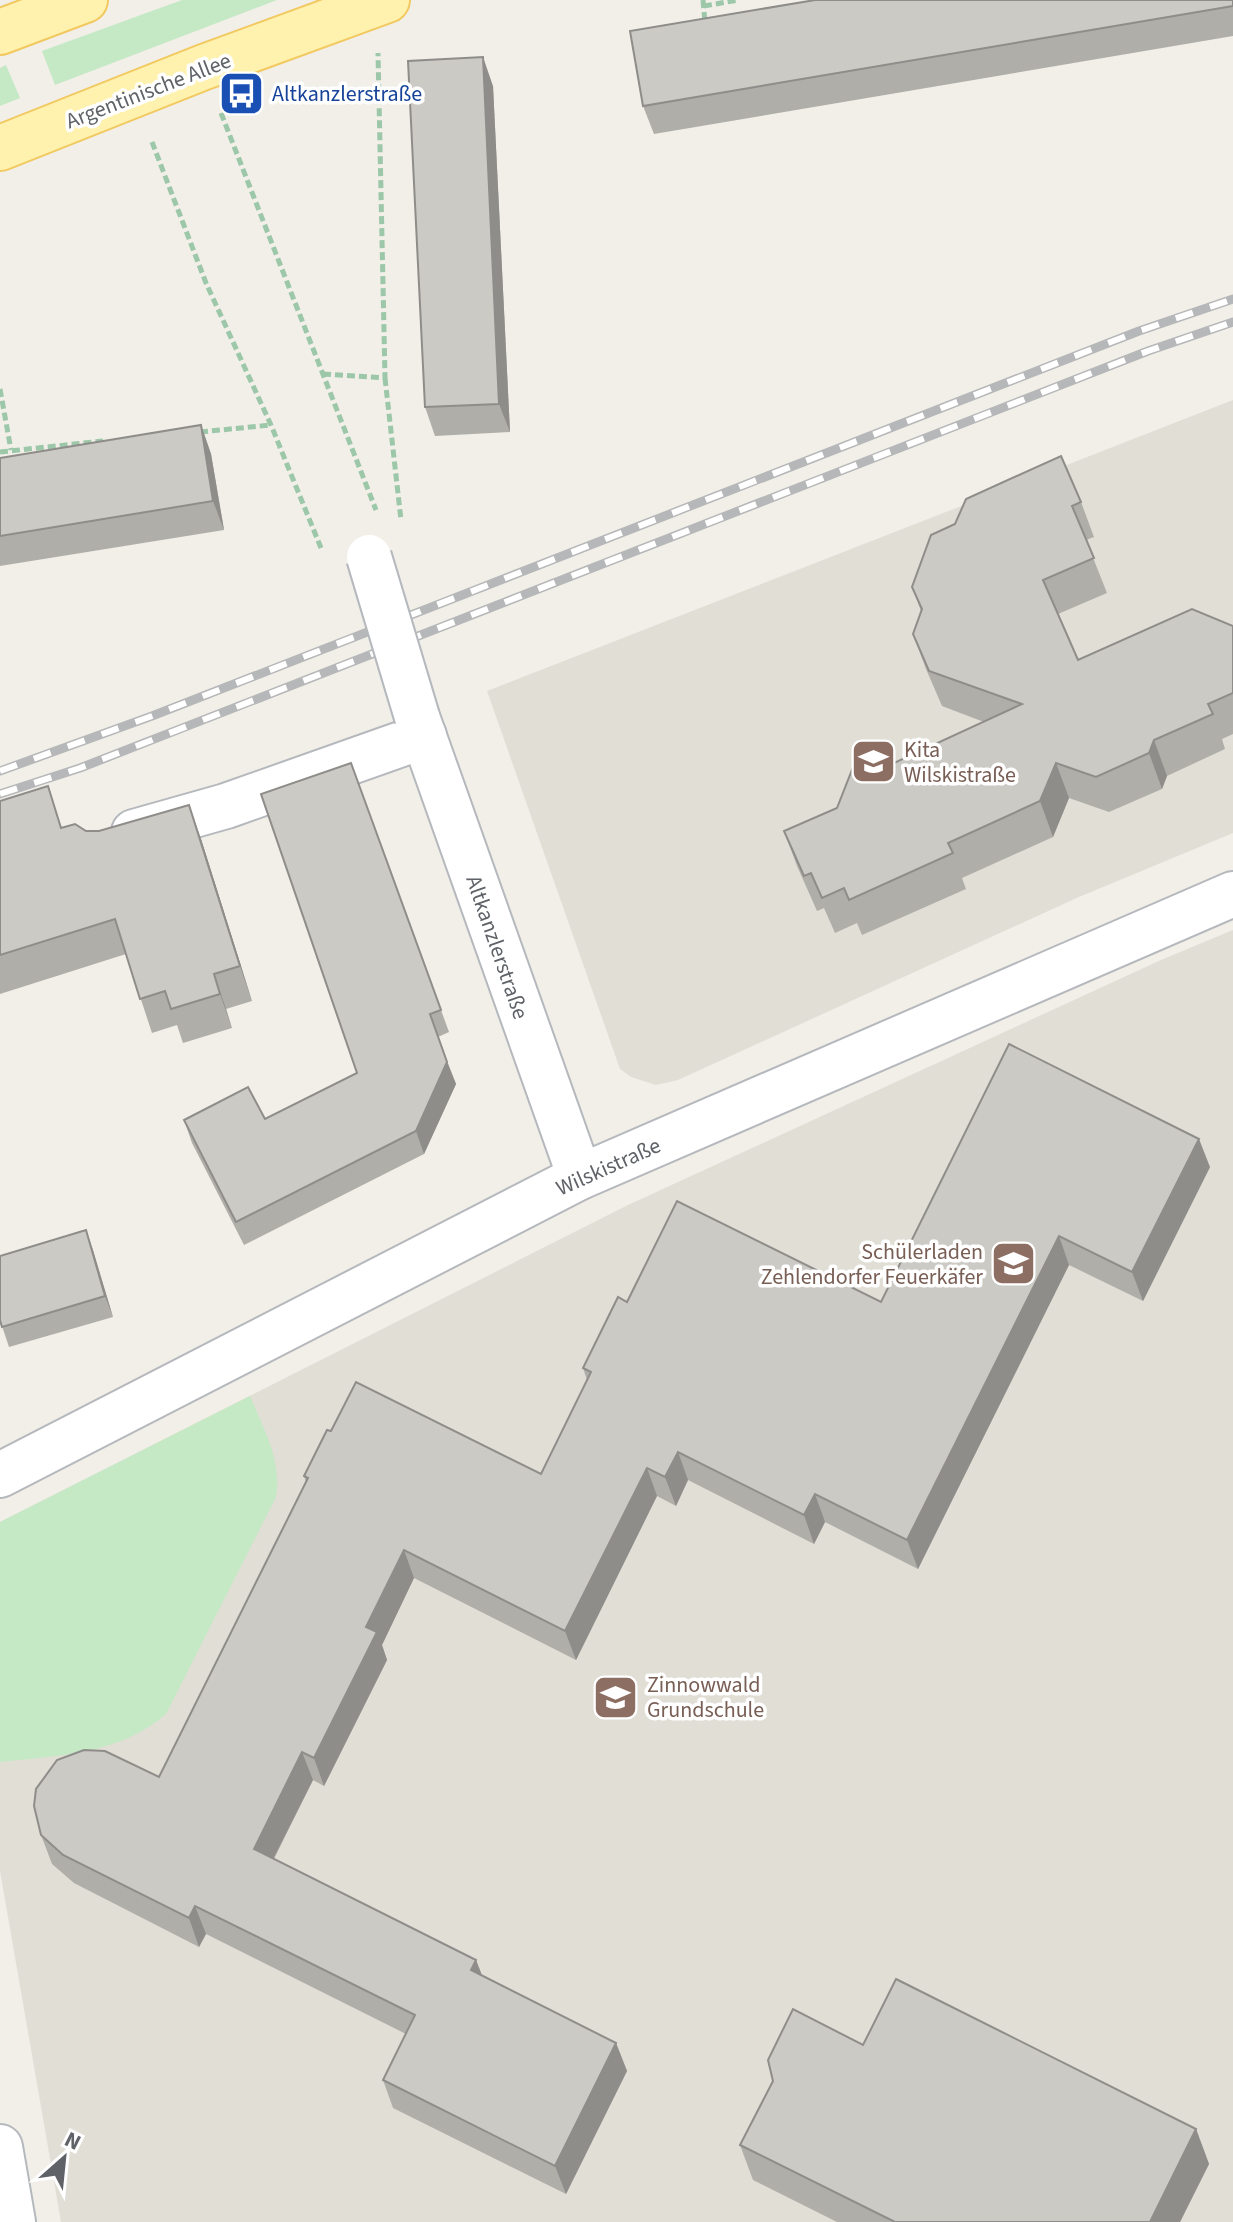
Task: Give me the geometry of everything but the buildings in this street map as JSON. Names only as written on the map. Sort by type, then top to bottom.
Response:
[{"type":"main road","points":[[0,32],[85,0]]},
{"type":"main road","name":"Argentinische Allee","points":[[0,148],[204,67],[387,0]]},
{"type":"street","name":"Altkanzlerstraße","points":[[369,557],[420,727],[580,1177]]},
{"type":"street","points":[[105,841],[226,806],[420,727]]},
{"type":"street","name":"Wilskistraße","points":[[0,1475],[580,1177],[1233,894]]},
{"type":"street","points":[[0,2147],[13,2222]]},
{"type":"path","points":[[707,34],[703,3],[738,0]]},
{"type":"path","points":[[378,53],[385,378],[401,527]]},
{"type":"path","points":[[152,142],[206,283],[271,425],[320,548],[369,557],[379,518],[204,67]]},
{"type":"path","points":[[323,374],[385,378]]},
{"type":"path","points":[[0,389],[11,450]]},
{"type":"path","points":[[194,433],[271,425]]},
{"type":"path","points":[[0,452],[118,440]]},
{"type":"shaded area","name":"Kita Wilskistraße","points":[[1233,400],[1233,833],[1079,897],[678,1080],[656,1085],[631,1077],[620,1069],[487,691]]},
{"type":"shaded area","name":"Zinnowwald Grundschule","points":[[1233,930],[1233,2222],[61,2222],[0,1871],[0,1522],[628,1205],[1161,960]]},
{"type":"green space","points":[[182,0],[277,0],[55,85],[42,51]]},
{"type":"green space","points":[[6,65],[20,98],[0,106],[0,68]]},
{"type":"green space","points":[[250,1396],[274,1458],[276,1497],[166,1714],[129,1738],[109,1745],[66,1755],[0,1762],[0,1522]]},
{"type":"railway","points":[[0,771],[152,716],[1139,331],[1233,299]]},
{"type":"railway","points":[[0,794],[80,768],[1148,351],[1233,322]]},
{"type":"place","name":"Altkanzlerstraße","points":[[241,93]]},
{"type":"place","name":"Kita Wilskistraße","points":[[873,762]]},
{"type":"place","name":"Schülerladen Zehlendorfer Feuerkäfer","points":[[1014,1264]]},
{"type":"place","name":"Zinnowwald Grundschule","points":[[616,1697]]}]
